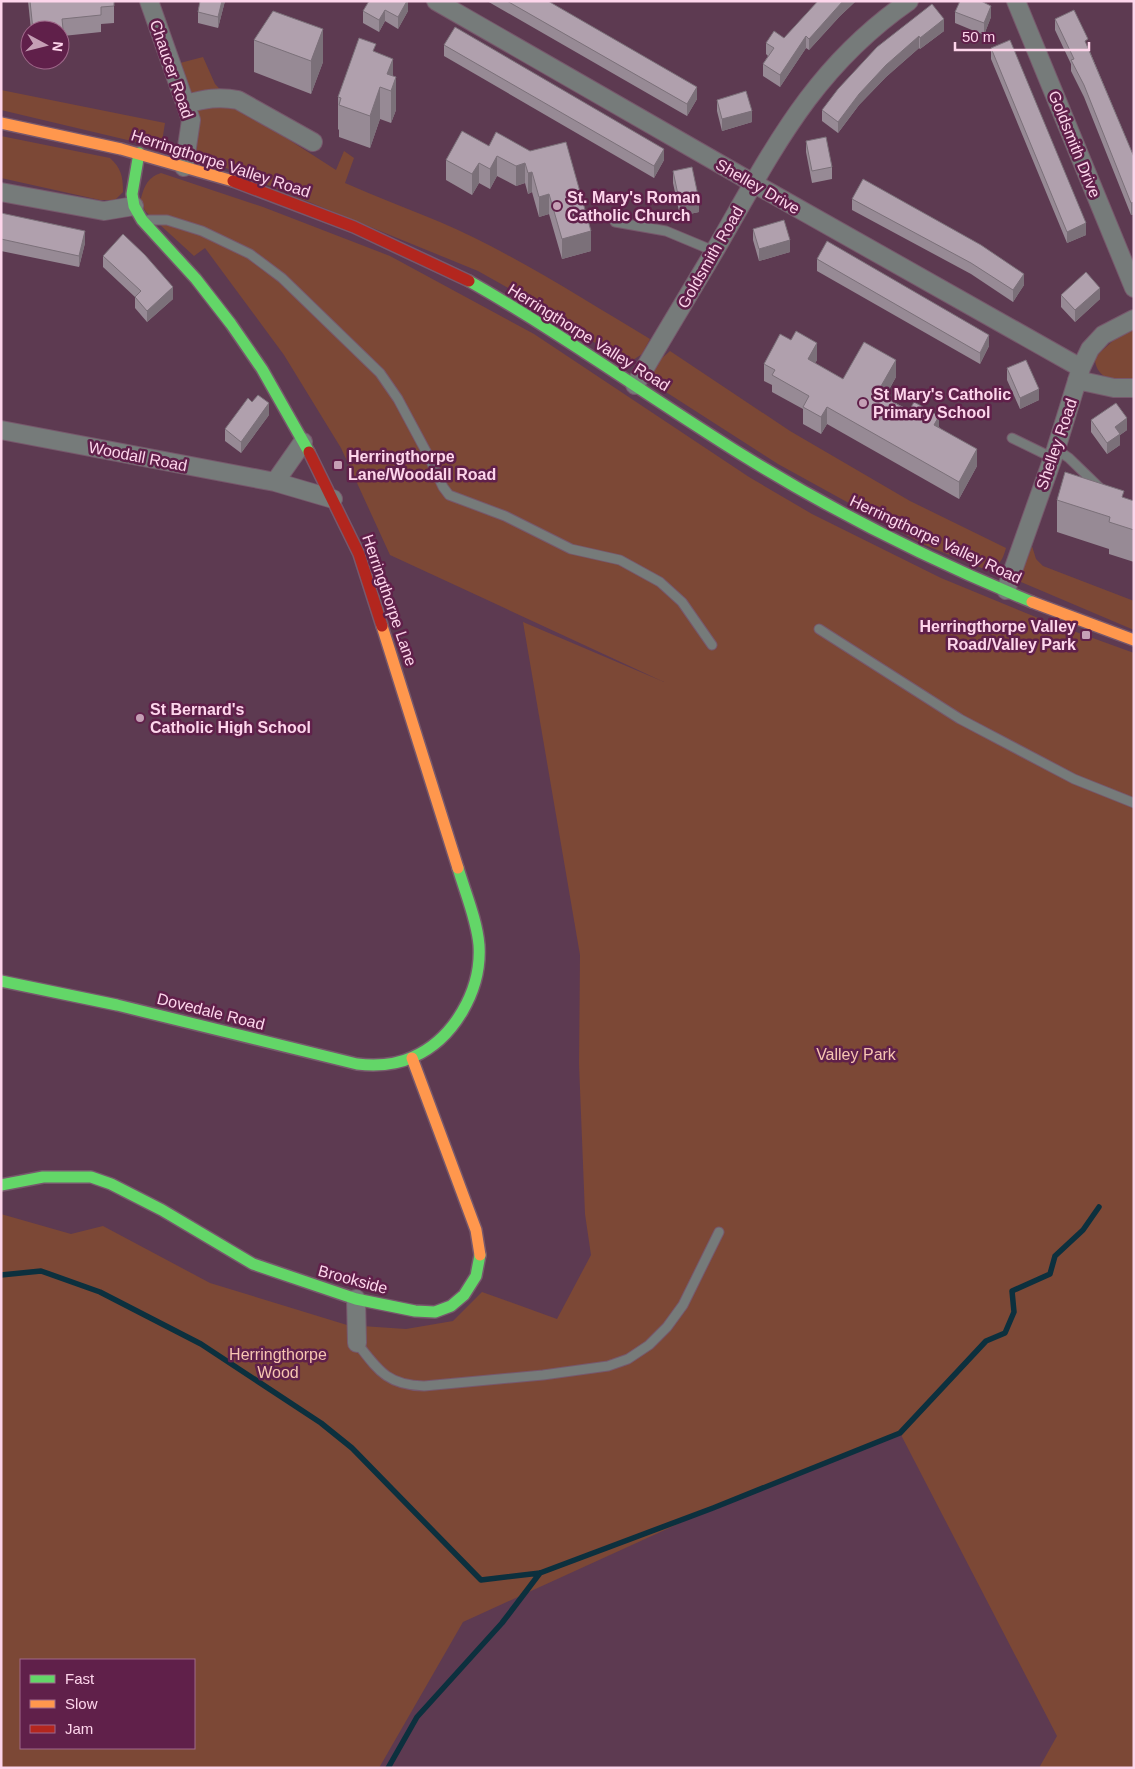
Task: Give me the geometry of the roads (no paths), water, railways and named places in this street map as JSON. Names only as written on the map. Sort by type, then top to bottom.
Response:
[{"type":"street","name":"Chaucer Road","points":[[149,1],[186,104],[191,128],[184,167]]},
{"type":"street","name":"Shelley Drive","points":[[436,1],[753,183],[1079,374],[1114,388],[1134,388]]},
{"type":"street","name":"Goldsmith Road","points":[[635,385],[753,183],[796,114],[822,80],[870,30],[909,1]]},
{"type":"street","name":"Goldsmith Drive","points":[[1016,1],[1134,288]]},
{"type":"street","points":[[186,104],[208,98],[224,97],[238,100],[313,142]]},
{"type":"street","name":"Herringthorpe Valley Road","points":[[1,123],[94,141],[184,167],[331,217],[425,259],[517,310],[725,444],[839,512],[946,565],[1046,608],[1134,640]]},
{"type":"street","points":[[1,192],[104,211],[138,213],[132,194],[139,153]]},
{"type":"street","name":"Herringthorpe Lane","points":[[138,213],[196,279],[231,324],[262,368],[303,442],[359,554],[417,732],[470,908],[479,945],[477,971],[472,993],[460,1015],[434,1045],[412,1058]]},
{"type":"street","name":"Shelley Road","points":[[1006,590],[1054,453],[1079,374],[1090,349],[1103,335],[1134,319]]},
{"type":"street","name":"Woodall Road","points":[[1,430],[275,482],[333,499]]},
{"type":"street","points":[[275,482],[303,442]]},
{"type":"street","name":"Dovedale Road","points":[[1,981],[117,1005],[357,1064],[375,1066],[412,1058]]},
{"type":"street","name":"Brookside","points":[[1,1185],[43,1177],[91,1177],[111,1184],[162,1210],[253,1264],[356,1298],[414,1311],[434,1312],[451,1306],[464,1295],[476,1276],[480,1254],[476,1230],[412,1058]]},
{"type":"street","points":[[356,1298],[357,1343]]},
{"type":"lane","points":[[138,213],[202,231],[264,263],[337,328],[380,373],[398,399],[443,487],[449,495],[505,516],[571,548],[620,560],[660,582],[682,602],[712,645]]},
{"type":"lane","points":[[616,222],[666,231],[714,251]]},
{"type":"lane","points":[[1012,438],[1070,458],[1106,494]]},
{"type":"lane","points":[[820,629],[968,723],[1074,779],[1134,803]]},
{"type":"lane","points":[[357,1343],[378,1370],[390,1379],[405,1386],[515,1378],[608,1366],[628,1359],[649,1345],[667,1327],[683,1305],[719,1232]]},
{"type":"waterway","points":[[1,1275],[41,1271],[100,1292],[201,1344],[321,1423],[352,1448],[481,1580],[540,1573],[713,1508],[900,1433],[986,1341],[1005,1333],[1014,1312],[1012,1291],[1050,1274],[1055,1256],[1083,1230],[1099,1207]]},
{"type":"waterway","points":[[388,1768],[417,1717],[502,1623],[540,1573]]},
{"type":"place","name":"St. Mary's Roman Catholic Church","points":[[557,206]]},
{"type":"place","name":"St Mary's Catholic Primary School","points":[[863,403]]},
{"type":"place","name":"Herringthorpe Lane/Woodall Road","points":[[338,465]]},
{"type":"place","name":"Herringthorpe Valley Road/Valley Park","points":[[1086,635]]},
{"type":"place","name":"St Bernard's Catholic High School","points":[[140,718]]},
{"type":"park label","name":"Valley Park","points":[[856,1054]]},
{"type":"park label","name":"Herringthorpe Wood","points":[[278,1363]]}]
